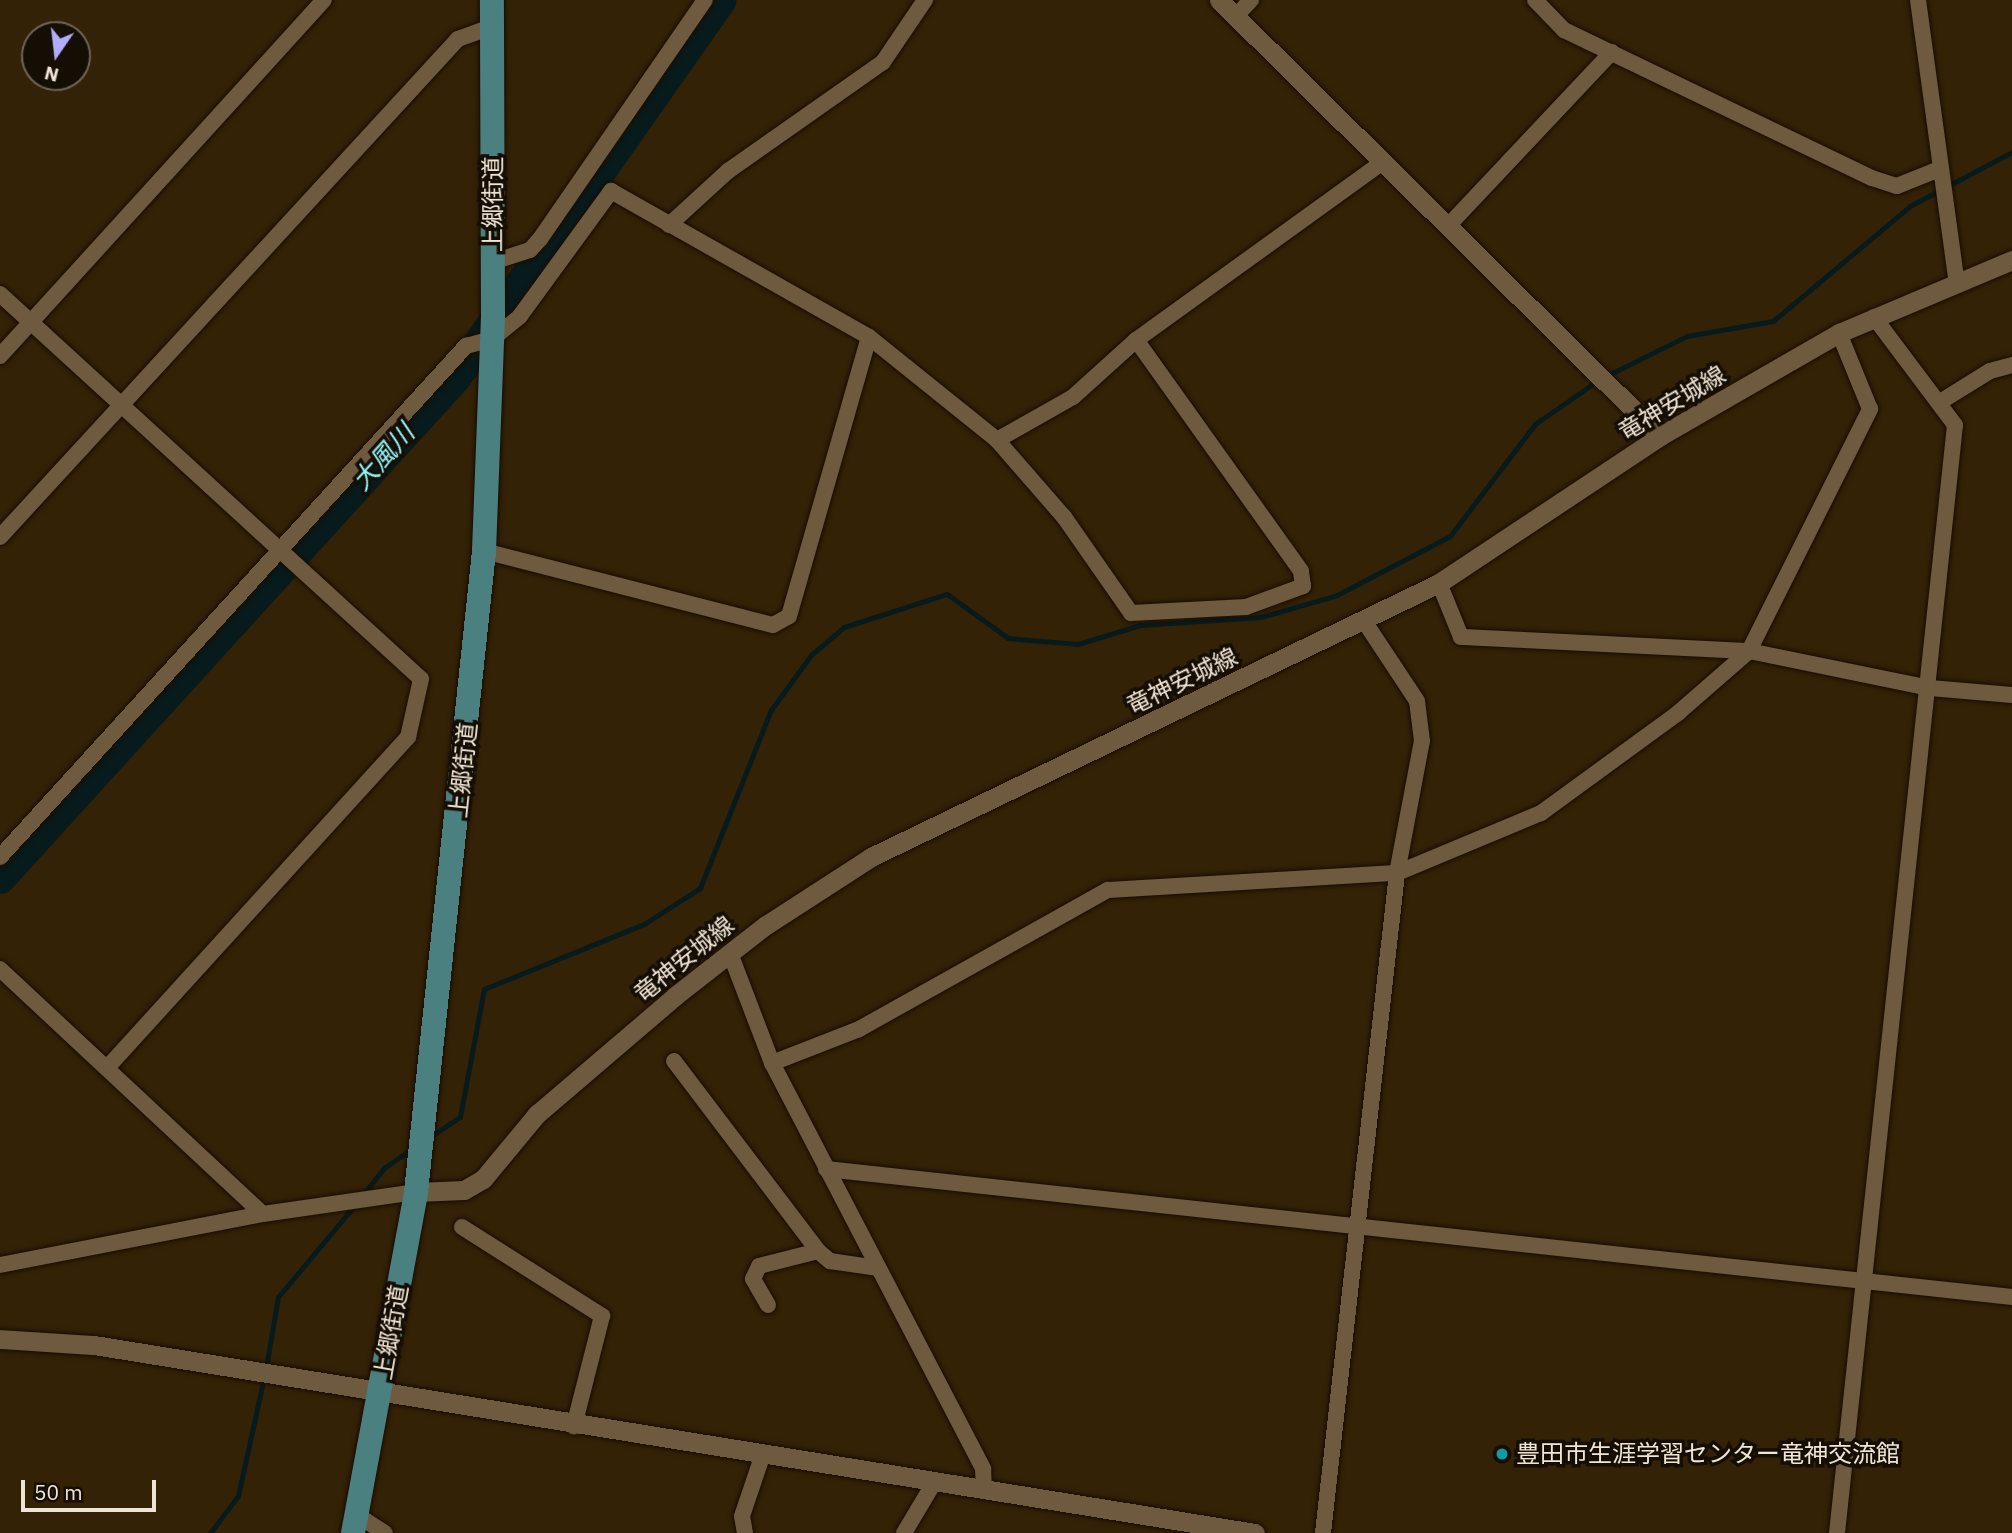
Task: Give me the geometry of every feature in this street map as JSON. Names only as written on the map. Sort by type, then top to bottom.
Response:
[{"type":"main road","name":"上郷街道","points":[[355,1524],[416,1192],[484,551],[492,339],[492,0]]},
{"type":"street","points":[[0,356],[324,0]]},
{"type":"street","points":[[493,262],[530,250],[540,239],[705,0]]},
{"type":"street","points":[[668,225],[728,171],[883,62],[925,0]]},
{"type":"street","points":[[1219,0],[1380,164],[1448,226],[1660,436]]},
{"type":"street","points":[[1236,16],[1251,0]]},
{"type":"street","points":[[1535,0],[1553,23],[1872,178],[1897,186],[1937,170]]},
{"type":"street","points":[[1918,0],[1937,170],[1957,284]]},
{"type":"street","points":[[0,537],[458,39],[492,26]]},
{"type":"street","points":[[1448,226],[1612,52]]},
{"type":"street","points":[[997,440],[1073,397],[1136,341],[1380,164]]},
{"type":"street","points":[[0,857],[280,554],[466,346],[492,339],[520,316],[611,191],[869,337],[997,440],[1137,616],[1246,607],[1303,586],[1301,571],[1136,341]]},
{"type":"street","name":"竜神安城線","points":[[416,1192],[464,1190],[483,1179],[537,1114],[730,953],[871,857],[1439,583],[1660,436],[1839,333],[2012,260]]},
{"type":"street","points":[[0,294],[280,554],[421,679],[408,737],[108,1067]]},
{"type":"street","points":[[1837,1533],[1867,1280],[1955,425],[1874,317]]},
{"type":"street","points":[[772,1063],[859,1028],[1108,890],[1397,873],[1541,813],[1678,713],[1749,651],[1870,410],[1839,333]]},
{"type":"street","points":[[484,551],[773,625],[789,616],[869,337]]},
{"type":"street","points":[[1940,402],[1990,371],[2012,365]]},
{"type":"street","points":[[1439,583],[1461,636],[1749,651],[1930,688],[2012,695]]},
{"type":"street","points":[[1323,1533],[1360,1228],[1397,873],[1422,741],[1417,702],[1364,621]]},
{"type":"street","points":[[730,953],[772,1063],[983,1469],[984,1490]]},
{"type":"street","points":[[0,969],[263,1214]]},
{"type":"street","points":[[674,1062],[818,1251],[830,1261],[878,1268]]},
{"type":"street","points":[[826,1169],[2012,1297]]},
{"type":"street","points":[[0,1265],[263,1214],[416,1192]]},
{"type":"street","points":[[462,1227],[603,1316],[574,1426]]},
{"type":"street","points":[[768,1305],[753,1279],[759,1266],[818,1251]]},
{"type":"street","points":[[0,1339],[94,1345],[762,1457],[1255,1533]]},
{"type":"street","points":[[745,1533],[742,1516],[762,1457]]},
{"type":"street","points":[[904,1533],[935,1482]]},
{"type":"street","points":[[355,1524],[385,1533]]},
{"type":"waterway","name":"大風川","points":[[0,878],[455,378],[721,0]]},
{"type":"waterway","points":[[1606,376],[1687,336],[1773,321],[1910,206],[2012,152]]},
{"type":"waterway","points":[[430,1137],[460,1117],[484,989],[644,924],[700,888],[771,710],[811,655],[844,627],[947,594],[1008,638],[1078,644],[1140,625],[1261,617],[1337,595],[1450,536],[1535,424],[1597,381]]},
{"type":"waterway","points":[[362,1196],[384,1168],[413,1148]]},
{"type":"waterway","points":[[266,1367],[278,1297],[354,1206]]},
{"type":"waterway","points":[[210,1533],[238,1496],[264,1377]]},
{"type":"place","name":"豊田市生涯学習センター竜神交流館","points":[[1502,1454]]}]
